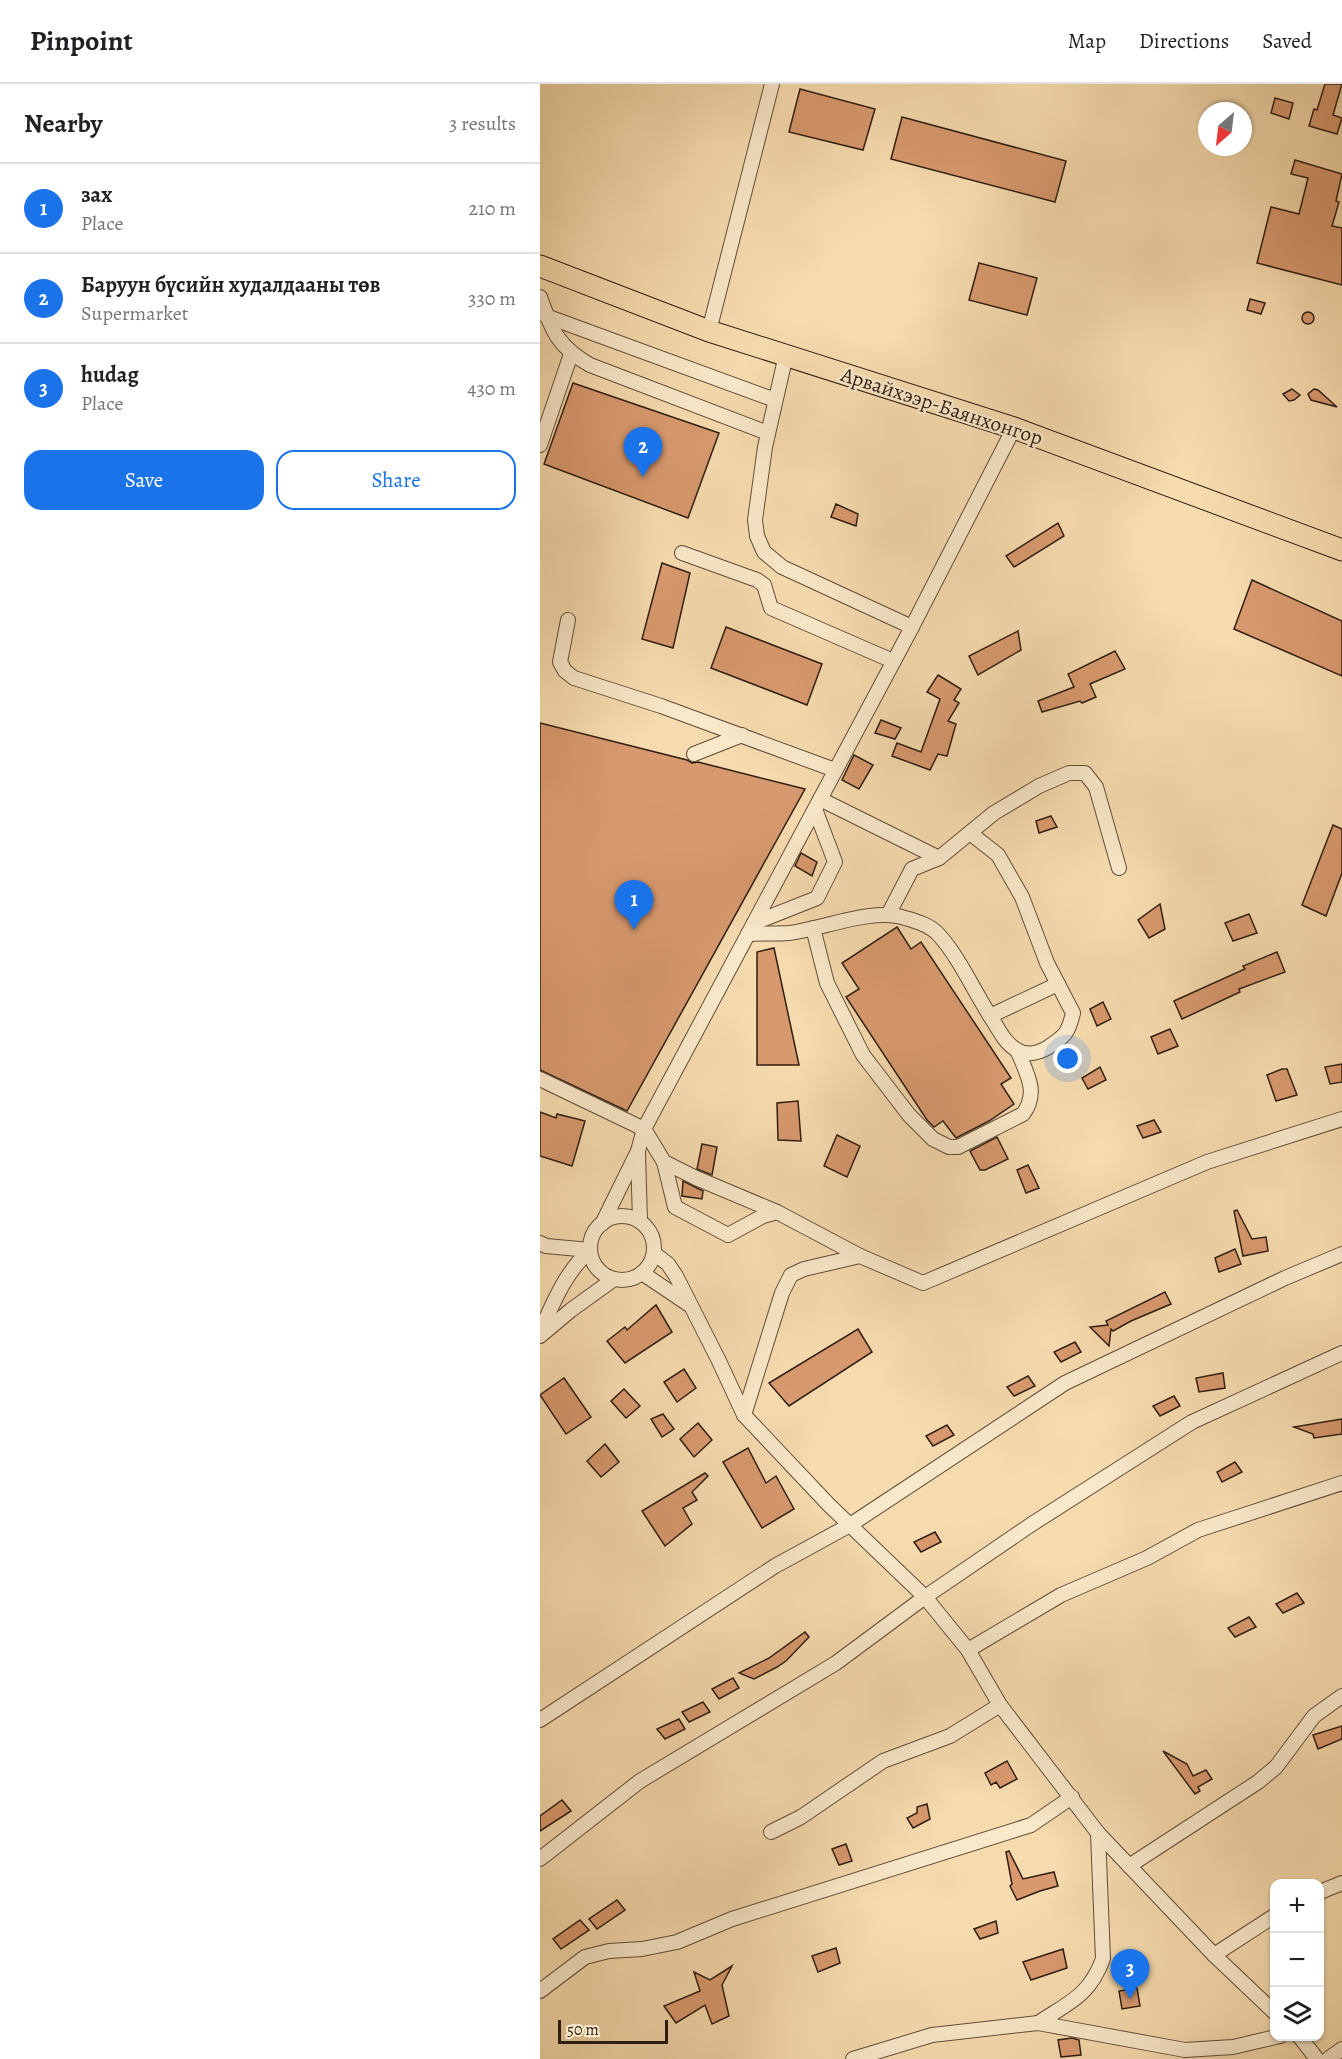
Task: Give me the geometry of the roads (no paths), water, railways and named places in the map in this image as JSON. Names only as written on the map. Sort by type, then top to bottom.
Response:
[{"type":"highway","name":"Арвайхээр-Баянхонгор","points":[[542,272],[709,331],[1014,428],[1342,550]]},
{"type":"street","points":[[709,331],[772,84]]},
{"type":"street","points":[[540,297],[557,338],[571,354],[590,364],[768,433]]},
{"type":"street","points":[[546,316],[775,400]]},
{"type":"street","points":[[540,445],[571,354]]},
{"type":"street","points":[[786,355],[768,433],[754,520],[757,536],[764,552],[782,567],[912,627]]},
{"type":"street","points":[[655,1254],[642,1273],[624,1280],[614,1279],[597,1268],[590,1250],[591,1240],[602,1224],[638,1151],[644,1129],[912,627],[1014,428]]},
{"type":"street","points":[[682,553],[757,580],[764,585],[771,608],[894,661]]},
{"type":"street","points":[[568,620],[560,662],[565,671],[574,678],[661,706],[835,770]]},
{"type":"street","points":[[694,754],[742,735]]},
{"type":"street","points":[[888,915],[912,869],[939,858],[994,813],[1039,786],[1069,773],[1085,773],[1096,787],[1119,868]]},
{"type":"street","points":[[817,804],[939,858]]},
{"type":"street","points":[[751,928],[817,898],[835,862],[817,804]]},
{"type":"street","points":[[970,833],[998,855],[1022,897],[1047,963],[1073,1014],[1068,1031],[1041,1051],[1030,1054],[1018,1052]]},
{"type":"street","points":[[751,928],[790,933],[854,919],[888,915],[902,916],[927,926],[937,933],[1006,1041],[1018,1052],[1032,1090],[1029,1106],[1023,1114],[958,1147],[950,1147],[933,1139],[909,1115],[863,1055],[827,983],[813,928]]},
{"type":"street","points":[[990,1016],[1058,984]]},
{"type":"street","points":[[540,1078],[644,1129],[664,1162],[675,1207],[728,1235],[763,1216],[777,1212]]},
{"type":"street","points":[[664,1162],[777,1212],[860,1256],[923,1283],[1207,1162],[1342,1119]]},
{"type":"street","points":[[638,1151],[640,1221]]},
{"type":"street","points":[[602,1224],[611,1218],[621,1216],[640,1221],[652,1237],[655,1254],[668,1264],[676,1276],[744,1415],[850,1525],[925,1597],[968,1650],[1000,1705],[1098,1833],[1214,1955],[1270,2007]]},
{"type":"street","points":[[542,1249],[590,1250]]},
{"type":"street","points":[[540,1332],[555,1298],[574,1265],[590,1250]]},
{"type":"street","points":[[540,1720],[776,1566],[850,1525],[1065,1383],[1285,1278],[1342,1254]]},
{"type":"street","points":[[744,1415],[782,1293],[790,1275],[804,1269],[860,1256]]},
{"type":"street","points":[[642,1273],[690,1305]]},
{"type":"street","points":[[540,1336],[614,1279]]},
{"type":"street","points":[[540,1859],[640,1781],[836,1663],[925,1597],[1032,1524],[1192,1422],[1342,1353]]},
{"type":"street","points":[[968,1650],[1060,1595],[1147,1558],[1198,1530],[1342,1483]]},
{"type":"street","points":[[1129,1866],[1258,1782],[1275,1767],[1314,1716],[1342,1696]]},
{"type":"street","points":[[771,1832],[801,1817],[884,1761],[950,1736],[1000,1705]]},
{"type":"street","points":[[540,1991],[585,1957],[609,1951],[642,1949],[677,1942],[732,1919],[1031,1825],[1072,1797]]},
{"type":"street","points":[[1038,2023],[1086,1991],[1097,1975],[1103,1959],[1098,1833]]},
{"type":"street","points":[[1324,1890],[1342,1883]]},
{"type":"street","points":[[1214,1955],[1270,1919]]},
{"type":"street","points":[[853,2059],[932,2035],[1038,2023],[1185,2050],[1233,2048],[1270,2039]]},
{"type":"street","points":[[1302,2041],[1317,2059]]},
{"type":"street","points":[[1328,2059],[1342,2049]]},
{"type":"place","name":"Баруун бүсийн худалдааны төв","points":[[643,477]]},
{"type":"place","name":"зах","points":[[634,930]]},
{"type":"place","name":"hudag","points":[[1130,1999]]}]
